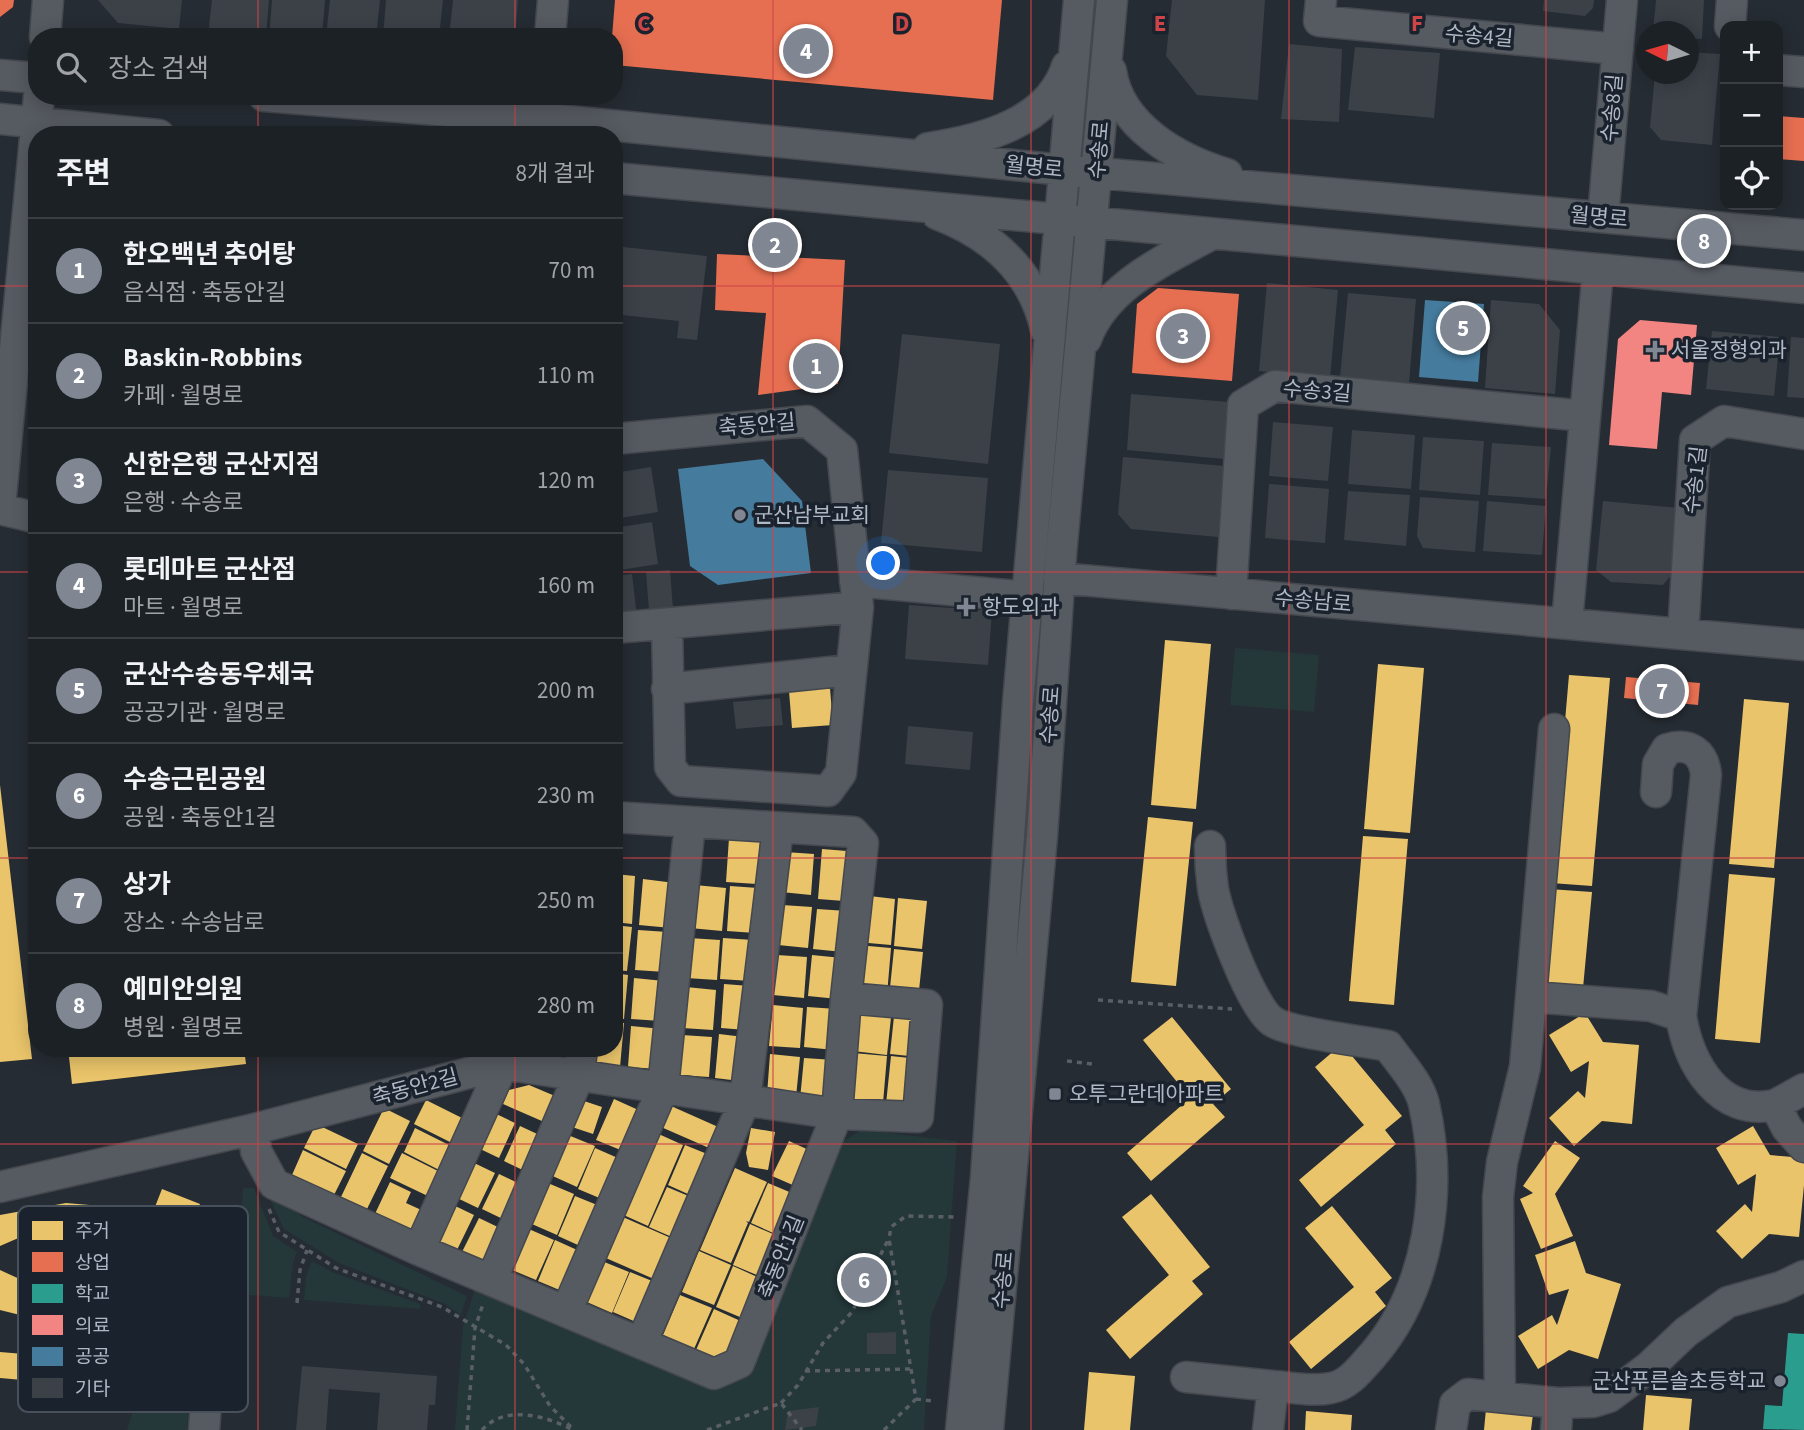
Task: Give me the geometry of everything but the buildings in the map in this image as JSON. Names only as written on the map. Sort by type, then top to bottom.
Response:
[{"type":"street","points":[[46,28],[48,0]]},
{"type":"street","points":[[551,28],[553,0]]},
{"type":"street","name":"수송로","points":[[961,1430],[986,1177],[1027,597],[1079,0]]},
{"type":"street","name":"수송로","points":[[988,1430],[1042,836],[1059,578],[1112,0]]},
{"type":"street","name":"수송4길","points":[[1321,0],[1320,21],[1618,49]]},
{"type":"street","name":"수송8길","points":[[1603,217],[1622,0]]},
{"type":"street","points":[[1730,21],[1732,0]]},
{"type":"street","points":[[892,153],[980,137],[1028,117],[1048,102],[1061,83],[1076,32]]},
{"type":"street","points":[[1109,39],[1117,97],[1127,113],[1143,129],[1192,160],[1274,187]]},
{"type":"street","points":[[1783,70],[1804,72]]},
{"type":"street","points":[[0,75],[28,77]]},
{"type":"street","name":"월명로","points":[[375,105],[619,126]]},
{"type":"street","points":[[0,119],[37,109],[117,126]]},
{"type":"street","name":"월명로","points":[[623,126],[1064,170],[1804,235]]},
{"type":"street","points":[[0,508],[9,310],[28,174]]},
{"type":"street","points":[[623,179],[1804,288]]},
{"type":"street","points":[[911,204],[961,223],[1010,257],[1037,302],[1049,343]]},
{"type":"street","points":[[1080,356],[1090,330],[1105,306],[1129,283],[1212,234]]},
{"type":"street","points":[[1567,623],[1598,270]]},
{"type":"street","name":"수송3길","points":[[1231,594],[1243,405],[1275,386],[1585,416]]},
{"type":"street","name":"축동안길","points":[[623,438],[807,421],[842,450],[856,594],[841,773],[828,791],[681,781],[670,766],[667,690]]},
{"type":"street","name":"수송1길","points":[[1684,634],[1695,440],[1724,421],[1804,435]]},
{"type":"street","points":[[0,508],[28,503]]},
{"type":"street","points":[[0,508],[28,515]]},
{"type":"street","name":"수송남로","points":[[1059,578],[1804,645]]},
{"type":"street","points":[[623,627],[667,624],[856,594],[1027,597]]},
{"type":"street","points":[[667,624],[667,690],[850,670]]},
{"type":"street","points":[[1500,1398],[1498,1197],[1502,1162],[1525,1067],[1554,729]]},
{"type":"street","points":[[1656,792],[1658,764],[1667,748],[1689,747],[1699,752],[1705,763],[1706,775],[1681,1016],[1684,1041],[1696,1066],[1719,1093],[1742,1107],[1759,1109],[1775,1105],[1804,1088]]},
{"type":"street","name":"축동안1길","points":[[274,1184],[419,1251],[567,1310],[714,1374],[738,1363],[837,1114],[846,998],[863,843],[853,832],[623,818]]},
{"type":"street","points":[[567,1310],[663,1088],[690,823]]},
{"type":"street","points":[[642,1342],[745,1100],[778,828]]},
{"type":"street","points":[[1186,1377],[1273,1386],[1332,1388],[1359,1370],[1391,1332],[1412,1293],[1421,1269],[1432,1174],[1431,1146],[1423,1101],[1388,1046],[1292,1030],[1271,1021],[1250,988],[1220,912],[1213,890],[1210,846]]},
{"type":"street","points":[[1531,997],[1650,1006],[1681,1016]]},
{"type":"street","name":"축동안2길","points":[[515,1057],[580,1062],[663,1088],[837,1114],[918,1117],[927,1005],[846,998]]},
{"type":"street","name":"축동안2길","points":[[0,1187],[254,1129],[499,1057]]},
{"type":"street","points":[[419,1251],[502,1057]]},
{"type":"street","points":[[492,1279],[580,1062]]},
{"type":"street","points":[[1775,1105],[1787,1128],[1804,1147]]},
{"type":"street","points":[[254,1129],[256,1151],[274,1184]]},
{"type":"street","points":[[1451,1430],[1452,1410],[1459,1398],[1468,1394],[1500,1398],[1557,1417],[1577,1404],[1609,1397],[1649,1367],[1686,1332],[1728,1303],[1781,1287],[1804,1276]]},
{"type":"street","points":[[1268,1430],[1273,1386]]},
{"type":"street","points":[[204,1430],[205,1412]]},
{"type":"path","points":[[1098,1000],[1241,1009]]},
{"type":"path","points":[[1067,1061],[1092,1064]]},
{"type":"path","points":[[274,1184],[258,1186],[279,1232],[336,1268],[442,1307],[506,1345],[524,1364],[550,1406],[573,1430]]},
{"type":"path","points":[[706,1430],[780,1403],[823,1343],[852,1312],[889,1239],[891,1227],[906,1216],[957,1217]]},
{"type":"path","points":[[889,1239],[916,1399]]},
{"type":"path","points":[[297,1303],[300,1270],[307,1250]]},
{"type":"path","points":[[467,1430],[475,1328]]},
{"type":"path","points":[[805,1371],[911,1368]]},
{"type":"path","points":[[916,1399],[932,1401]]},
{"type":"path","points":[[884,1430],[916,1399]]},
{"type":"path","points":[[780,1403],[802,1430]]},
{"type":"path","points":[[482,1430],[497,1418],[520,1415],[557,1422],[573,1430]]},
{"type":"shaded area","points":[[1235,648],[1319,655],[1314,712],[1230,705]]},
{"type":"shaded area","points":[[862,1130],[957,1141],[947,1277],[931,1316],[924,1430],[455,1430],[463,1326],[477,1283],[716,1385],[840,1143]]},
{"type":"shaded area","points":[[243,1188],[254,1188],[273,1236],[297,1252],[289,1298],[248,1295],[248,1206],[242,1206]]},
{"type":"shaded area","points":[[266,1191],[303,1217],[467,1296],[461,1315],[445,1304],[339,1263],[284,1229]]},
{"type":"shaded area","points":[[312,1261],[332,1272],[420,1304],[420,1309],[304,1300],[306,1276]]},
{"type":"shaded area","points":[[132,1412],[188,1412],[187,1430],[127,1430]]},
{"type":"place","name":"롯데마트 군산점","points":[[806,51]]},
{"type":"place","name":"예미안의원","points":[[1704,241]]},
{"type":"place","name":"Baskin-Robbins","points":[[775,245]]},
{"type":"place","name":"군산수송동우체국","points":[[1463,328]]},
{"type":"place","name":"신한은행 군산지점","points":[[1183,336]]},
{"type":"place","name":"서울정형외과","points":[[1655,350]]},
{"type":"place","name":"한오백년 추어탕","points":[[816,366]]},
{"type":"place","name":"군산남부교회","points":[[740,515]]},
{"type":"place","name":"항도외과","points":[[966,607]]},
{"type":"place","name":"상가","points":[[1662,691]]},
{"type":"place","name":"오투그란데아파트","points":[[1055,1094]]},
{"type":"place","name":"수송근린공원","points":[[864,1280]]},
{"type":"place","name":"군산푸른솔초등학교","points":[[1780,1381]]}]
